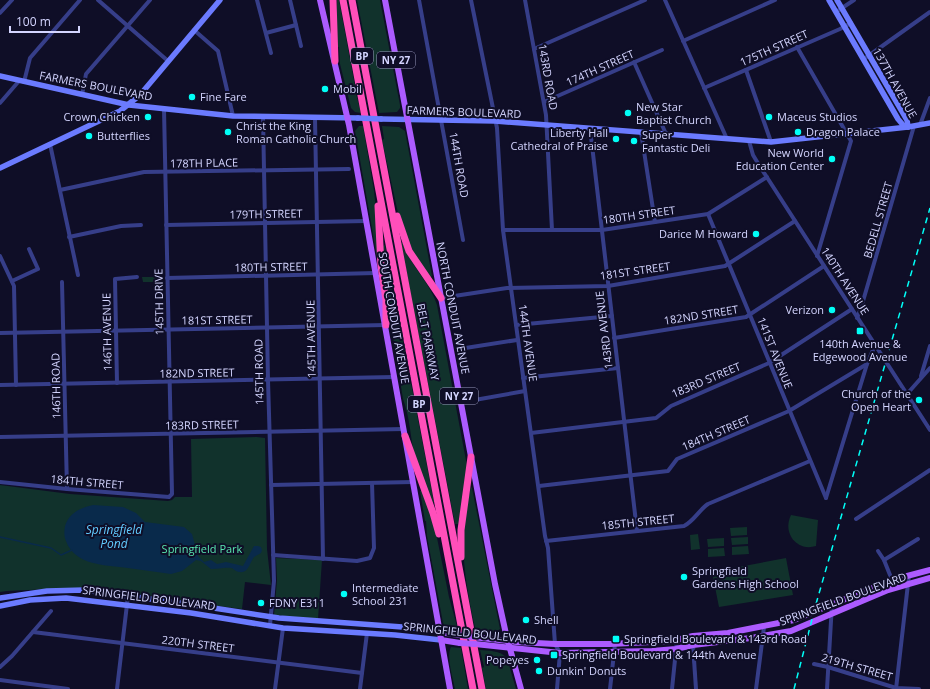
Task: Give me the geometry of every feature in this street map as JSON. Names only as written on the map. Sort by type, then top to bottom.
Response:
[{"type":"highway","points":[[334,0],[335,61]]},
{"type":"highway","name":"BELT PARKWAY","points":[[343,0],[473,689]]},
{"type":"highway","name":"BELT PARKWAY","points":[[352,0],[482,689]]},
{"type":"highway","points":[[384,167],[400,227],[407,247],[414,261],[441,298]]},
{"type":"highway","points":[[377,178],[381,266],[386,300],[386,325]]},
{"type":"highway","points":[[404,433],[433,513],[453,585]]},
{"type":"highway","points":[[462,585],[460,537],[471,457]]},
{"type":"main road","points":[[0,168],[120,111],[128,105],[140,95],[220,0]]},
{"type":"main road","name":"SOUTH CONDUIT AVENUE","points":[[320,0],[348,118],[450,689]]},
{"type":"main road","name":"NORTH CONDUIT AVENUE","points":[[385,0],[495,584],[507,640],[521,689]]},
{"type":"main road","name":"137TH AVENUE","points":[[829,0],[898,119],[902,125],[911,127]]},
{"type":"main road","name":"137TH AVENUE","points":[[837,0],[911,127]]},
{"type":"main road","name":"FARMERS BOULEVARD","points":[[0,76],[128,105],[233,116],[495,121],[771,142],[849,135],[930,123]]},
{"type":"main road","name":"SPRINGFIELD BOULEVARD","points":[[0,598],[34,592],[84,590],[271,617],[430,629],[459,635],[555,644],[615,644],[677,640],[693,636],[728,633],[764,627],[794,620],[892,580],[930,570]]},
{"type":"main road","name":"SPRINGFIELD BOULEVARD","points":[[0,606],[30,600],[60,598],[128,605],[282,628],[367,633],[560,653],[652,651],[676,649],[693,645],[791,631],[888,590],[930,578]]},
{"type":"street","points":[[0,13],[12,0]]},
{"type":"street","points":[[0,103],[21,81],[30,58],[80,0]]},
{"type":"street","points":[[98,0],[168,61]]},
{"type":"street","points":[[82,95],[86,74],[150,0]]},
{"type":"street","points":[[257,0],[270,53]]},
{"type":"street","points":[[290,0],[301,46]]},
{"type":"street","name":"144TH ROAD","points":[[419,0],[463,240]]},
{"type":"street","name":"144TH AVENUE","points":[[472,0],[497,128],[503,230],[546,541],[555,644],[560,653]]},
{"type":"street","name":"143RD ROAD","points":[[525,0],[547,125],[552,230]]},
{"type":"street","points":[[534,49],[645,0]]},
{"type":"street","points":[[666,0],[727,139]]},
{"type":"street","points":[[683,41],[775,0]]},
{"type":"street","points":[[836,12],[854,0]]},
{"type":"street","points":[[864,59],[930,12]]},
{"type":"street","name":"175TH STREET","points":[[704,88],[851,23]]},
{"type":"street","points":[[266,33],[296,25]]},
{"type":"street","points":[[194,30],[218,51],[233,116]]},
{"type":"street","points":[[797,47],[849,135],[851,141],[817,256]]},
{"type":"street","name":"174TH STREET","points":[[544,102],[662,50]]},
{"type":"street","points":[[634,62],[666,134]]},
{"type":"street","points":[[746,70],[771,142]]},
{"type":"street","points":[[920,125],[930,98]]},
{"type":"street","name":"145TH DRIVE","points":[[164,108],[172,494]]},
{"type":"street","name":"145TH ROAD","points":[[263,117],[269,432],[274,581],[270,625]]},
{"type":"street","name":"145TH AVENUE","points":[[315,118],[323,559]]},
{"type":"street","name":"BEDELL STREET","points":[[857,318],[862,308],[911,127]]},
{"type":"street","name":"143RD AVENUE","points":[[590,128],[636,530]]},
{"type":"street","points":[[641,132],[655,222]]},
{"type":"street","name":"140TH AVENUE","points":[[749,141],[753,155],[930,430]]},
{"type":"street","points":[[50,144],[78,275]]},
{"type":"street","name":"178TH PLACE","points":[[60,190],[144,172],[349,170]]},
{"type":"street","name":"180TH STREET","points":[[503,230],[602,230],[708,214],[767,177]]},
{"type":"street","name":"141ST AVENUE","points":[[708,214],[826,498],[867,364]]},
{"type":"street","name":"179TH STREET","points":[[166,225],[366,221]]},
{"type":"street","name":"181ST STREET","points":[[441,298],[511,288],[608,286],[725,266],[795,221]]},
{"type":"street","points":[[70,237],[121,226],[141,226]]},
{"type":"street","points":[[12,281],[38,269],[29,249]]},
{"type":"street","points":[[0,256],[14,286],[16,385]]},
{"type":"street","name":"182ND STREET","points":[[614,338],[746,317],[824,266]]},
{"type":"street","name":"180TH STREET","points":[[167,278],[318,275],[376,272]]},
{"type":"street","name":"146TH AVENUE","points":[[117,383],[115,279],[137,277]]},
{"type":"street","name":"146TH ROAD","points":[[62,282],[67,490]]},
{"type":"street","name":"183RD STREET","points":[[531,433],[656,418],[671,406],[769,363],[852,309]]},
{"type":"street","points":[[516,326],[612,316]]},
{"type":"street","name":"181ST STREET","points":[[0,333],[386,325]]},
{"type":"street","points":[[459,349],[517,340]]},
{"type":"street","points":[[867,364],[875,345]]},
{"type":"street","points":[[921,378],[930,346]]},
{"type":"street","name":"184TH STREET","points":[[539,486],[668,471],[677,459],[789,412],[867,364]]},
{"type":"street","points":[[523,378],[618,368]]},
{"type":"street","points":[[907,394],[930,368]]},
{"type":"street","name":"182ND STREET","points":[[0,385],[394,377]]},
{"type":"street","points":[[469,401],[525,391]]},
{"type":"street","name":"183RD STREET","points":[[0,437],[321,431],[404,433]]},
{"type":"street","name":"185TH STREET","points":[[546,541],[636,530],[684,526],[692,521],[708,504],[810,461]]},
{"type":"street","points":[[856,519],[930,470]]},
{"type":"street","name":"184TH STREET","points":[[0,482],[67,490],[169,497],[172,494]]},
{"type":"street","points":[[271,485],[413,482]]},
{"type":"street","points":[[273,555],[357,561],[370,558],[374,548],[372,483]]},
{"type":"street","points":[[884,560],[918,538]]},
{"type":"street","points":[[878,551],[884,560],[892,580]]},
{"type":"street","points":[[896,688],[909,575]]},
{"type":"street","points":[[117,689],[128,596]]},
{"type":"street","points":[[827,689],[832,604]]},
{"type":"street","points":[[0,667],[12,656],[51,611]]},
{"type":"street","points":[[756,689],[764,627]]},
{"type":"street","points":[[275,689],[282,628]]},
{"type":"street","name":"220TH STREET","points":[[33,632],[362,673]]},
{"type":"street","points":[[360,689],[367,633]]},
{"type":"street","points":[[672,689],[677,640]]},
{"type":"street","points":[[610,689],[615,644]]},
{"type":"street","points":[[693,645],[696,689]]},
{"type":"street","points":[[557,689],[560,653]]},
{"type":"street","name":"219TH STREET","points":[[814,664],[896,688],[919,689]]},
{"type":"street","points":[[0,680],[68,689]]},
{"type":"green space","points":[[337,0],[339,0],[354,86],[361,113],[355,112],[351,108],[340,64],[339,47],[336,47]]},
{"type":"green space","points":[[357,0],[380,0],[400,105],[397,112],[379,113]]},
{"type":"green space","points":[[359,126],[363,126],[374,191],[377,219],[377,257],[355,131]]},
{"type":"green space","points":[[382,126],[399,127],[405,131],[432,276],[429,278],[413,255],[400,222],[382,140],[384,139]]},
{"type":"green space","points":[[401,243],[403,243],[410,259],[430,289],[437,305],[467,466],[467,479],[458,524],[455,524]]},
{"type":"green space","points":[[385,245],[389,279],[396,306],[434,502],[432,504],[421,476],[413,448],[408,417],[403,399],[384,281],[383,246]]},
{"type":"green space","points":[[142,277],[162,277],[163,282],[143,282]]},
{"type":"green space","name":"Springfield Park","points":[[265,438],[267,549],[271,585],[245,582],[242,609],[87,589],[71,588],[0,592],[0,485],[70,494],[168,501],[175,497],[192,497],[191,439]]},
{"type":"green space","points":[[471,487],[500,629],[494,633],[476,632],[468,592],[464,565],[463,538],[465,515]]},
{"type":"green space","points":[[420,491],[422,491],[435,528],[449,597],[458,630],[447,629],[443,623]]},
{"type":"green space","points":[[791,515],[818,520],[816,546],[803,546],[797,544],[793,540],[788,528]]},
{"type":"green space","points":[[747,527],[747,535],[731,536],[730,528]]},
{"type":"green space","points":[[698,534],[700,549],[691,550],[690,535]]},
{"type":"green space","points":[[748,537],[748,544],[732,545],[731,538]]},
{"type":"green space","points":[[724,538],[724,546],[708,547],[707,539]]},
{"type":"green space","points":[[748,546],[749,554],[732,555],[732,547]]},
{"type":"green space","points":[[724,548],[725,556],[708,557],[708,549]]},
{"type":"green space","points":[[276,558],[322,560],[318,619],[274,615],[277,580]]},
{"type":"green space","points":[[786,558],[793,595],[719,607],[712,572]]},
{"type":"green space","points":[[451,647],[461,648],[468,689],[455,689],[449,656]]},
{"type":"green space","points":[[480,650],[498,652],[507,658],[516,689],[486,689],[482,668],[484,667]]},
{"type":"water","name":"Springfield Pond","points":[[93,505],[123,507],[136,513],[145,522],[184,527],[192,534],[198,556],[204,562],[211,560],[217,564],[226,562],[243,566],[254,546],[261,547],[262,550],[261,553],[254,557],[246,571],[243,572],[236,571],[232,568],[211,569],[201,561],[196,560],[182,571],[171,574],[92,563],[76,555],[70,549],[65,539],[64,532],[67,521],[72,514]]},
{"type":"waterway","points":[[0,537],[51,548],[61,555],[72,550]]},
{"type":"railway","points":[[794,689],[816,604],[930,208]]},
{"type":"place","name":"Mobil","points":[[325,89]]},
{"type":"place","name":"Fine Fare","points":[[192,97]]},
{"type":"place","name":"New Star Baptist Church","points":[[628,113]]},
{"type":"place","name":"Crown Chicken","points":[[148,117]]},
{"type":"place","name":"Maceus Studios","points":[[769,117]]},
{"type":"place","name":"Christ the King Roman Catholic Church","points":[[228,132]]},
{"type":"place","name":"Dragon Palace","points":[[798,132]]},
{"type":"place","name":"Butterflies","points":[[89,136]]},
{"type":"place","name":"Liberty Hall Cathedral of Praise","points":[[616,139]]},
{"type":"place","name":"Super Fantastic Deli","points":[[634,141]]},
{"type":"place","name":"New World Education Center","points":[[832,159]]},
{"type":"place","name":"Darice M Howard","points":[[756,234]]},
{"type":"place","name":"Verizon","points":[[832,310]]},
{"type":"place","name":"140th Avenue & Edgewood Avenue","points":[[860,331]]},
{"type":"place","name":"Church of the Open Heart","points":[[919,400]]},
{"type":"place","name":"Springfield Gardens High School","points":[[684,577]]},
{"type":"place","name":"Intermediate School 231","points":[[344,594]]},
{"type":"place","name":"FDNY E311","points":[[261,603]]},
{"type":"place","name":"Shell","points":[[526,620]]},
{"type":"place","name":"Springfield Boulevard & 143rd Road","points":[[616,639]]},
{"type":"place","name":"Springfield Boulevard & 144th Avenue","points":[[554,655]]},
{"type":"place","name":"Popeyes","points":[[537,660]]},
{"type":"place","name":"Dunkin' Donuts","points":[[539,671]]}]
